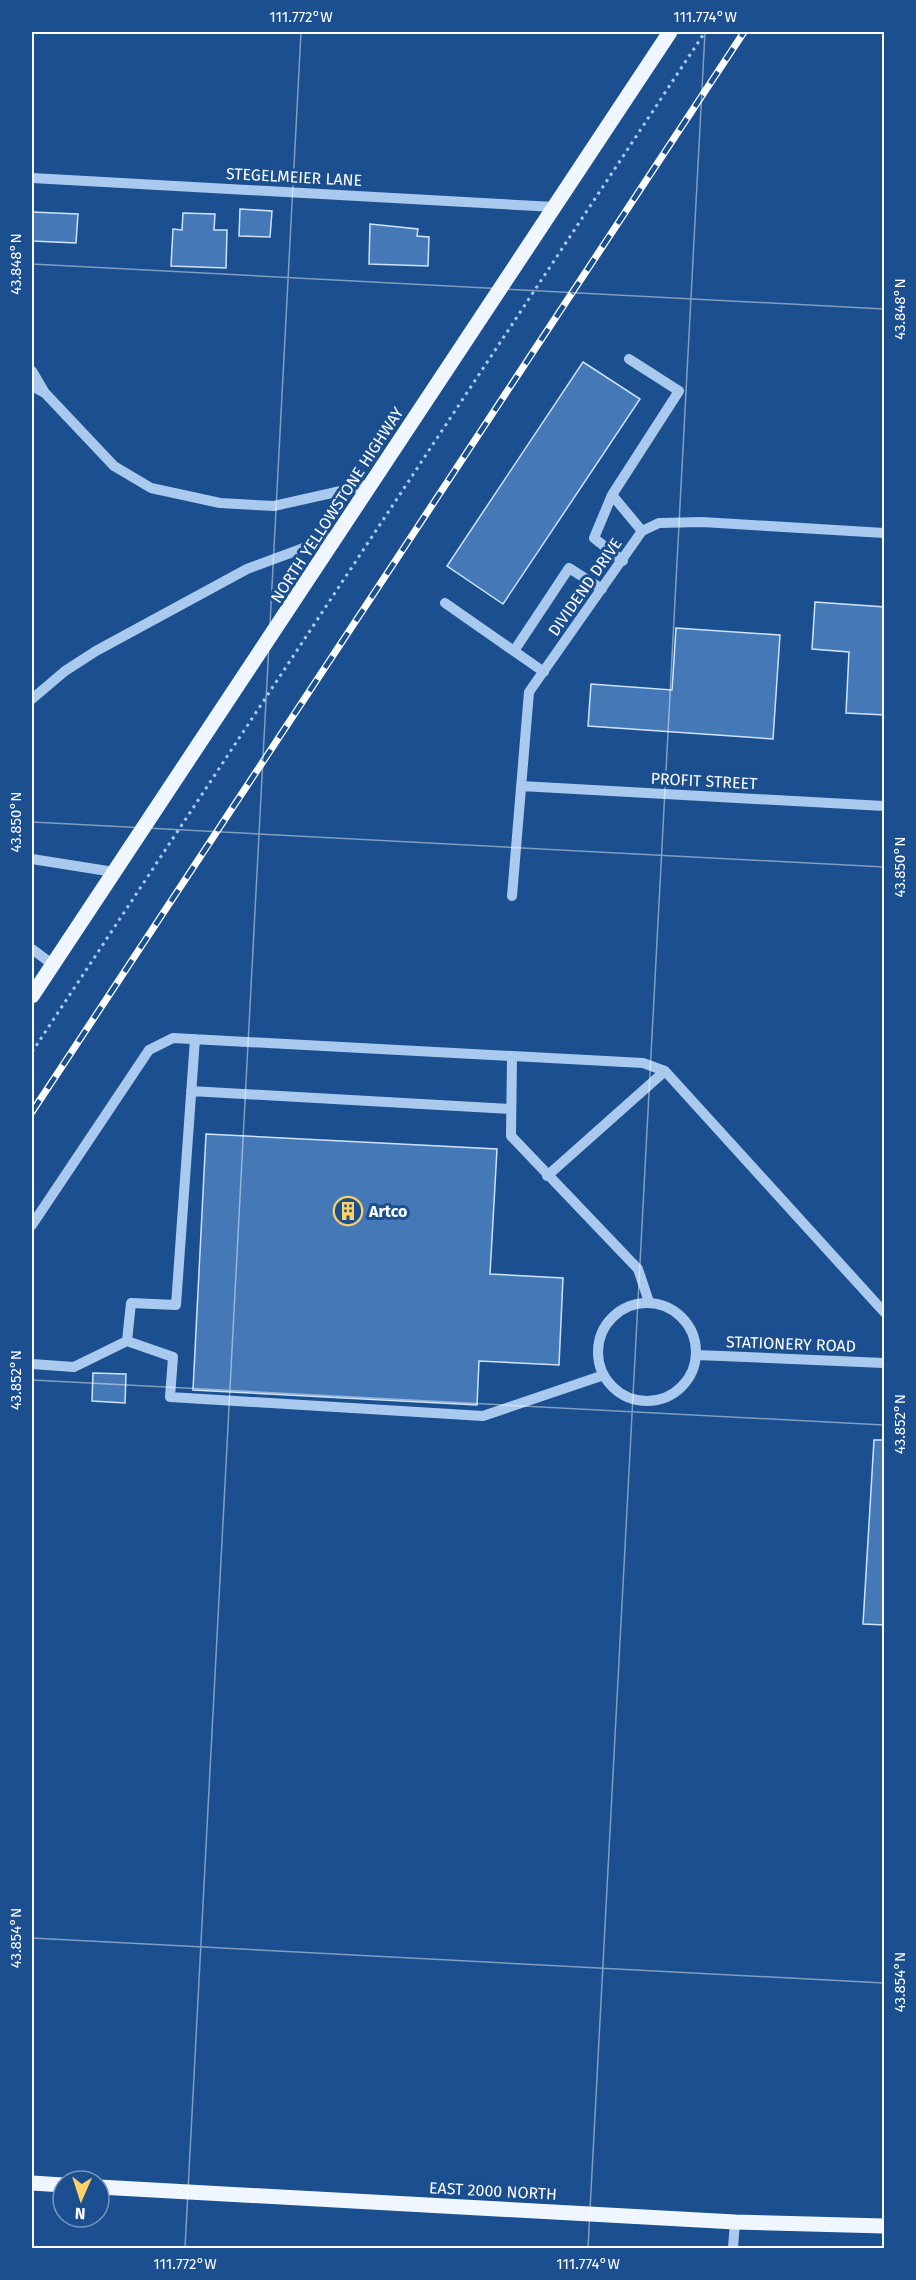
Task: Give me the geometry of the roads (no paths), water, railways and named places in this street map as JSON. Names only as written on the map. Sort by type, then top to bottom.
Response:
[{"type":"main road","name":"NORTH YELLOWSTONE HIGHWAY","points":[[32,996],[670,32]]},
{"type":"main road","points":[[32,2183],[51,2184]]},
{"type":"main road","name":"EAST 2000 NORTH","points":[[111,2188],[735,2222],[885,2226]]},
{"type":"street","name":"STEGELMEIER LANE","points":[[32,177],[555,207]]},
{"type":"street","points":[[623,561],[594,538],[612,495],[679,391],[629,359]]},
{"type":"street","points":[[32,371],[45,393],[114,466],[151,488],[220,503],[274,506],[372,484]]},
{"type":"street","points":[[32,387],[45,393]]},
{"type":"street","points":[[612,495],[642,531]]},
{"type":"street","name":"DIVIDEND DRIVE","points":[[512,896],[529,692],[642,531],[659,523],[702,522],[885,533]]},
{"type":"street","points":[[32,699],[65,671],[96,651],[247,569],[338,535]]},
{"type":"street","points":[[514,651],[569,568],[603,589]]},
{"type":"street","points":[[445,603],[544,672]]},
{"type":"street","name":"PROFIT STREET","points":[[521,786],[885,806]]},
{"type":"street","points":[[32,859],[114,872]]},
{"type":"street","points":[[32,949],[52,964]]},
{"type":"street","points":[[32,1225],[149,1050],[173,1038],[643,1063],[665,1071],[885,1312]]},
{"type":"street","points":[[128,1341],[131,1303],[176,1305],[195,1040]]},
{"type":"street","points":[[512,1056],[511,1136],[638,1269],[649,1302]]},
{"type":"street","points":[[547,1176],[665,1071]]},
{"type":"street","points":[[191,1091],[511,1109]]},
{"type":"street","points":[[649,1302],[672,1309],[689,1325],[696,1339],[697,1355],[693,1372],[684,1386],[670,1396],[654,1401],[637,1400],[621,1394],[604,1375],[598,1352],[600,1336],[608,1322],[619,1311],[633,1304],[649,1302]]},
{"type":"street","points":[[32,1364],[74,1367],[128,1341],[173,1357],[170,1397],[483,1416],[604,1375]]},
{"type":"street","name":"STATIONERY ROAD","points":[[697,1355],[885,1363]]},
{"type":"street","points":[[733,2248],[735,2222]]},
{"type":"railway","points":[[32,1112],[744,32]]},
{"type":"place","name":"Artco","points":[[348,1211]]}]
